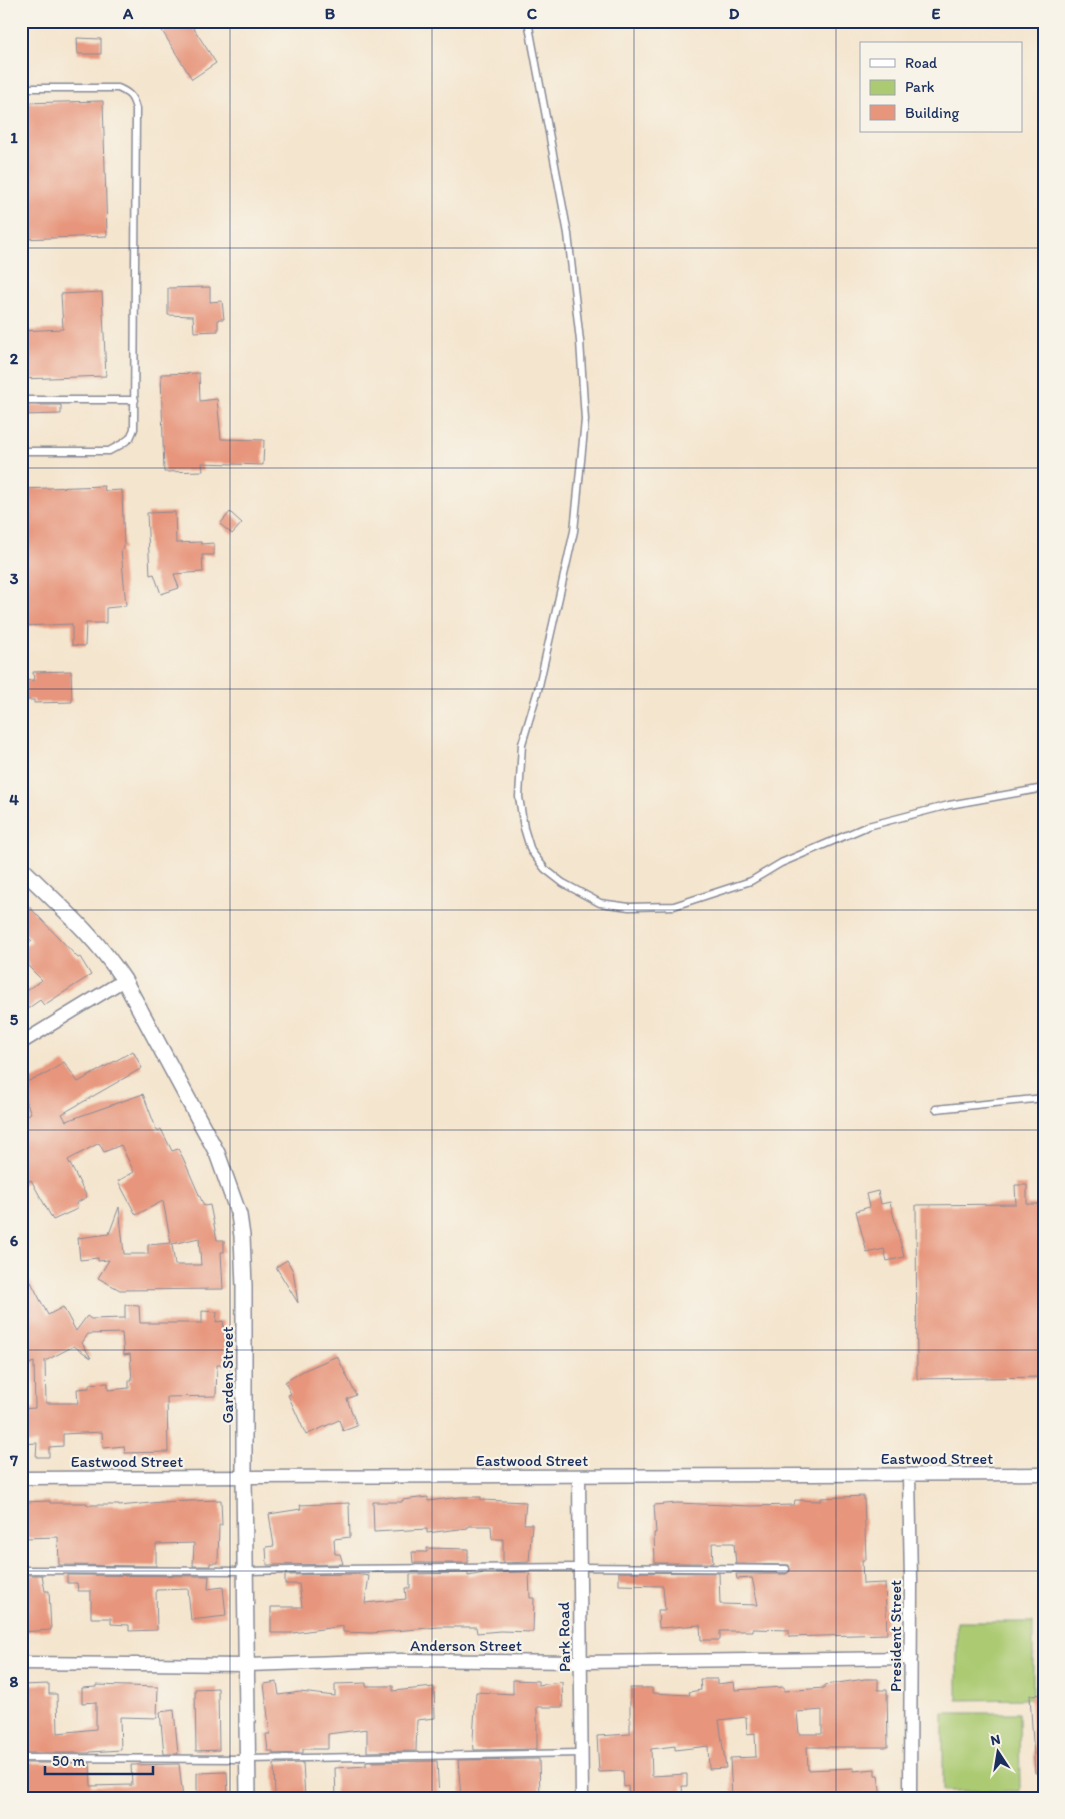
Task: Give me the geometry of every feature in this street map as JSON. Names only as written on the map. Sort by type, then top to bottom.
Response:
[{"type":"street","name":"Garden Street","points":[[21,868],[89,934],[113,963],[124,980],[217,1154],[239,1215],[242,1236],[244,1286],[248,1798]]},
{"type":"street","points":[[21,1043],[124,980]]},
{"type":"street","name":"Eastwood Street","points":[[21,1478],[1044,1474]]},
{"type":"street","name":"President Street","points":[[909,1475],[910,1798]]},
{"type":"street","name":"Park Road","points":[[579,1476],[582,1798]]},
{"type":"street","name":"Anderson Street","points":[[21,1663],[246,1664],[399,1660],[582,1662],[911,1658]]},
{"type":"lane","points":[[528,21],[568,234],[580,341],[585,420],[574,531],[538,690],[522,744],[519,797],[524,828],[531,851],[545,869],[600,903],[629,907],[674,906],[751,881],[780,863],[868,826],[949,805],[1044,788]]},
{"type":"lane","points":[[21,88],[118,88],[130,94],[134,99],[136,108],[134,429],[130,438],[109,451],[21,451]]},
{"type":"lane","points":[[21,400],[135,400]]},
{"type":"lane","points":[[936,1109],[1044,1098]]},
{"type":"lane","points":[[21,1570],[246,1572],[336,1569],[579,1567],[786,1569]]},
{"type":"lane","points":[[21,1758],[247,1759],[581,1753]]},
{"type":"green space","points":[[957,1622],[1033,1622],[1033,1699],[957,1700]]},
{"type":"green space","points":[[943,1713],[1019,1713],[1020,1791],[943,1791]]},
{"type":"building","points":[[156,21],[189,21],[216,63],[192,79]]},
{"type":"building","points":[[77,38],[101,39],[101,54],[78,54]]},
{"type":"building","points":[[103,101],[107,236],[21,239],[21,103]]},
{"type":"building","points":[[210,287],[210,302],[222,301],[224,319],[218,319],[218,331],[194,332],[193,316],[168,315],[168,288]]},
{"type":"building","points":[[102,292],[106,376],[21,379],[21,331],[63,329],[61,294]]},
{"type":"building","points":[[199,373],[200,401],[217,399],[221,439],[264,440],[263,465],[202,463],[203,471],[164,472],[161,374]]},
{"type":"building","points":[[21,405],[61,405],[61,414],[21,415]]},
{"type":"building","points":[[104,486],[105,491],[122,490],[124,549],[121,549],[126,606],[106,608],[106,623],[86,623],[85,646],[72,645],[72,624],[21,626],[21,489]]},
{"type":"building","points":[[175,512],[176,543],[214,543],[214,555],[202,555],[203,572],[174,574],[179,588],[161,594],[154,574],[150,575],[147,513]]},
{"type":"building","points":[[230,512],[242,523],[232,534],[220,524]]},
{"type":"building","points":[[71,671],[72,702],[34,703],[34,700],[21,700],[21,681],[34,680],[33,672]]},
{"type":"building","points":[[21,898],[78,958],[80,957],[91,975],[44,1005],[40,1000],[26,1010],[21,1003],[21,994],[42,980],[28,966],[29,964],[21,954],[21,949],[32,941],[21,930]]},
{"type":"building","points":[[133,1051],[142,1068],[62,1114],[66,1121],[143,1094],[157,1131],[161,1129],[172,1151],[178,1149],[204,1206],[210,1205],[217,1240],[224,1240],[224,1252],[221,1252],[223,1289],[120,1290],[98,1278],[109,1260],[98,1261],[98,1258],[80,1260],[78,1238],[109,1234],[119,1207],[124,1254],[148,1254],[148,1245],[171,1243],[163,1201],[136,1215],[118,1181],[134,1172],[121,1145],[104,1152],[99,1143],[68,1160],[87,1197],[76,1203],[77,1209],[53,1220],[31,1180],[21,1185],[21,1119],[31,1113],[21,1090],[21,1084],[48,1073],[64,1062],[78,1082]],"holes":[[[199,1238],[201,1265],[175,1265],[172,1244]]]},
{"type":"building","points":[[1015,1185],[1027,1185],[1027,1204],[1044,1204],[1044,1377],[917,1379],[916,1205],[1016,1204]]},
{"type":"building","points":[[878,1191],[881,1204],[890,1202],[904,1257],[887,1261],[884,1249],[867,1253],[856,1211],[869,1207],[866,1194]]},
{"type":"building","points":[[287,1260],[293,1271],[298,1303],[276,1267]]},
{"type":"building","points":[[31,1282],[48,1315],[63,1307],[76,1331],[87,1316],[91,1319],[125,1318],[125,1305],[139,1306],[140,1323],[202,1323],[202,1311],[217,1312],[216,1322],[223,1321],[226,1342],[225,1365],[217,1365],[216,1396],[167,1397],[168,1452],[125,1453],[124,1446],[103,1448],[102,1432],[63,1434],[63,1446],[49,1447],[49,1457],[36,1457],[37,1443],[22,1444],[21,1409],[35,1408],[34,1362],[21,1367],[21,1287]],"holes":[[[122,1333],[124,1355],[130,1354],[132,1380],[129,1380],[129,1388],[108,1390],[108,1383],[89,1384],[89,1388],[77,1389],[78,1403],[46,1403],[45,1361],[74,1346],[91,1358],[82,1343],[88,1334]]]},
{"type":"building","points":[[337,1356],[356,1395],[347,1399],[357,1426],[343,1431],[339,1420],[306,1435],[288,1395],[291,1394],[285,1382],[303,1371]]},
{"type":"building","points":[[864,1496],[866,1560],[862,1560],[863,1584],[885,1583],[887,1634],[789,1637],[789,1630],[753,1629],[753,1631],[720,1631],[720,1640],[701,1640],[700,1625],[659,1628],[658,1610],[665,1610],[663,1586],[619,1585],[619,1572],[719,1573],[720,1604],[758,1605],[752,1578],[737,1579],[736,1574],[786,1574],[790,1571],[789,1565],[736,1564],[734,1543],[712,1543],[713,1563],[655,1563],[654,1533],[656,1533],[654,1505],[677,1503],[751,1506],[794,1505],[795,1500],[821,1501],[821,1498]]},
{"type":"building","points":[[428,1497],[428,1501],[460,1497],[481,1497],[481,1500],[526,1502],[524,1524],[532,1524],[529,1562],[503,1563],[503,1539],[492,1539],[491,1526],[468,1526],[468,1528],[427,1533],[427,1529],[374,1532],[373,1502],[402,1502],[402,1500]]},
{"type":"building","points":[[221,1500],[222,1525],[219,1525],[218,1563],[210,1563],[210,1566],[193,1566],[194,1543],[156,1544],[156,1566],[59,1565],[58,1537],[24,1538],[23,1502],[50,1501],[50,1503],[87,1503],[87,1505],[119,1506]]},
{"type":"building","points":[[349,1503],[350,1537],[334,1539],[335,1554],[340,1554],[343,1564],[267,1565],[266,1547],[274,1546],[269,1514],[301,1509],[300,1505]]},
{"type":"building","points":[[427,1548],[468,1549],[468,1563],[413,1563],[412,1552],[427,1552]]},
{"type":"building","points":[[529,1572],[530,1598],[534,1598],[533,1632],[500,1631],[477,1633],[476,1627],[439,1627],[372,1633],[343,1632],[343,1626],[293,1633],[271,1633],[271,1607],[302,1607],[299,1584],[285,1584],[285,1575],[355,1574],[369,1576],[365,1603],[406,1599],[405,1588],[410,1588],[410,1574],[468,1573],[468,1576],[484,1573]]},
{"type":"building","points":[[21,1575],[42,1575],[45,1591],[49,1591],[51,1630],[21,1632]]},
{"type":"building","points":[[67,1575],[209,1576],[208,1589],[223,1587],[226,1616],[191,1620],[188,1589],[156,1590],[157,1630],[129,1631],[129,1625],[111,1624],[111,1618],[91,1618],[91,1591],[78,1591],[77,1583],[67,1583]]},
{"type":"building","points":[[700,1679],[717,1679],[717,1684],[734,1682],[735,1690],[784,1687],[784,1691],[824,1688],[824,1685],[878,1679],[878,1690],[887,1690],[888,1747],[807,1747],[808,1770],[854,1768],[854,1771],[875,1769],[875,1775],[878,1775],[881,1798],[732,1798],[730,1758],[756,1757],[755,1733],[747,1734],[746,1717],[719,1720],[726,1768],[709,1769],[708,1746],[675,1750],[675,1746],[651,1749],[652,1776],[687,1774],[687,1786],[682,1786],[683,1798],[629,1798],[628,1786],[624,1787],[623,1771],[599,1772],[597,1736],[630,1734],[630,1688],[652,1688],[652,1693],[690,1695],[689,1692],[701,1690]],"holes":[[[822,1710],[822,1734],[799,1734],[797,1712]]]},
{"type":"building","points":[[513,1680],[538,1681],[538,1685],[562,1682],[563,1707],[537,1707],[537,1749],[474,1750],[476,1692],[513,1694]]},
{"type":"building","points":[[277,1682],[279,1695],[300,1692],[335,1696],[335,1684],[366,1683],[366,1686],[393,1686],[393,1691],[434,1687],[435,1718],[417,1720],[416,1751],[367,1752],[367,1729],[328,1734],[328,1749],[303,1749],[303,1753],[273,1754],[273,1751],[268,1751],[266,1734],[270,1734],[264,1684]]},
{"type":"building","points":[[49,1684],[49,1694],[57,1694],[58,1733],[96,1729],[96,1702],[82,1703],[82,1688],[96,1687],[96,1685],[158,1687],[157,1718],[120,1717],[121,1750],[90,1753],[24,1753],[24,1714],[21,1714],[21,1685]]},
{"type":"building","points":[[218,1688],[219,1750],[196,1751],[195,1689]]},
{"type":"building","points":[[1044,1694],[1044,1773],[1035,1773],[1030,1695]]},
{"type":"building","points":[[174,1710],[178,1754],[164,1754],[160,1712]]},
{"type":"building","points":[[539,1759],[540,1798],[461,1798],[458,1760]]},
{"type":"building","points":[[437,1761],[439,1798],[336,1798],[335,1768],[366,1766],[366,1762]]},
{"type":"building","points":[[21,1763],[90,1763],[91,1786],[132,1785],[131,1765],[179,1764],[183,1798],[21,1798]]},
{"type":"building","points":[[303,1763],[305,1798],[275,1798],[274,1764]]},
{"type":"building","points":[[227,1772],[228,1798],[197,1798],[197,1773]]}]
